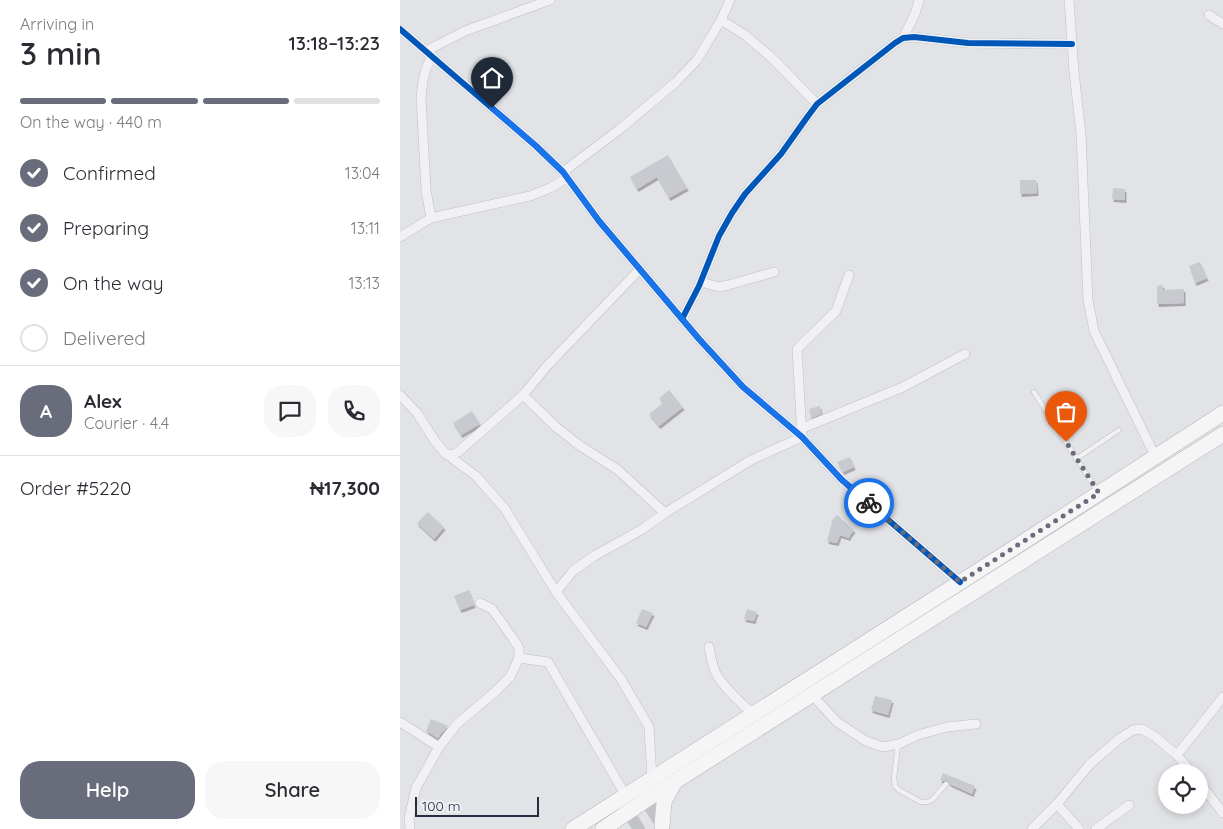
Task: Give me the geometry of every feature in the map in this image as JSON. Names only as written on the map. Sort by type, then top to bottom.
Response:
[{"type":"highway","points":[[603,829],[629,812],[632,796],[652,779],[1223,412]]},
{"type":"highway","points":[[573,829],[632,796],[674,782],[1223,434]]},
{"type":"highway","points":[[663,828],[664,802],[674,782]]},
{"type":"main road","points":[[632,796],[629,812],[639,829]]},
{"type":"main road","points":[[632,796],[663,828]]},
{"type":"street","points":[[431,218],[426,190],[421,97],[429,54],[466,31],[550,0]]},
{"type":"street","points":[[400,237],[431,218],[530,196],[565,175],[676,82],[697,60],[721,20],[730,0]]},
{"type":"street","points":[[682,319],[701,282],[719,236],[745,194],[781,154],[817,104],[903,38],[915,14],[919,0]]},
{"type":"street","points":[[1069,0],[1081,134],[1088,300],[1091,317],[1094,331],[1155,456]]},
{"type":"street","points":[[1209,16],[1223,24]]},
{"type":"street","points":[[721,20],[746,35],[771,57],[817,104]]},
{"type":"street","points":[[400,29],[536,146],[565,175],[599,221],[699,339],[743,387],[800,432],[842,480],[960,582]]},
{"type":"street","points":[[903,38],[914,37],[968,43],[1072,44]]},
{"type":"street","points":[[445,453],[452,455],[458,452],[523,394],[640,269]]},
{"type":"street","points":[[701,282],[719,286],[728,285],[774,272]]},
{"type":"street","points":[[800,432],[797,349],[836,311],[849,276]]},
{"type":"street","points":[[556,592],[572,572],[587,561],[641,530],[751,460],[800,432],[903,387],[965,354]]},
{"type":"street","points":[[523,394],[556,427],[579,445],[618,470],[665,513]]},
{"type":"street","points":[[400,395],[416,413],[445,453],[476,476],[505,509],[556,592],[621,679],[649,727],[652,779]]},
{"type":"street","points":[[410,829],[411,810],[416,788],[439,747],[457,724],[510,677],[519,658],[519,648],[512,637],[492,609],[480,603]]},
{"type":"street","points":[[709,647],[711,662],[717,676],[753,714]]},
{"type":"street","points":[[519,658],[548,662],[632,796]]},
{"type":"street","points":[[812,695],[838,722],[866,742],[883,747],[899,744],[918,735],[947,727],[976,724]]},
{"type":"street","points":[[1177,755],[1223,697]]},
{"type":"street","points":[[400,722],[439,747]]},
{"type":"street","points":[[1032,829],[1057,804],[1090,764],[1132,730],[1142,730],[1154,736],[1177,755],[1184,764]]},
{"type":"street","points":[[1208,794],[1223,813]]},
{"type":"street","points":[[1057,804],[1079,829]]},
{"type":"street","points":[[1096,829],[1128,804]]},
{"type":"lane","points":[[1034,392],[1099,493]]},
{"type":"lane","points":[[1076,459],[1119,430]]},
{"type":"lane","points":[[899,744],[894,778],[895,786],[899,790],[921,802],[927,802],[932,800],[946,784]]},
{"type":"building","points":[[668,155],[687,188],[669,198],[657,177],[637,189],[630,177]]},
{"type":"building","points":[[1020,180],[1036,180],[1037,193],[1020,194]]},
{"type":"building","points":[[1113,188],[1125,189],[1125,200],[1112,199]]},
{"type":"building","points":[[1200,262],[1207,278],[1195,283],[1189,266]]},
{"type":"building","points":[[1163,285],[1163,290],[1184,289],[1184,303],[1157,304],[1157,286]]},
{"type":"building","points":[[669,390],[683,407],[659,426],[649,414],[663,403],[659,398]]},
{"type":"building","points":[[820,406],[821,414],[811,418],[809,409]]},
{"type":"building","points":[[472,411],[480,424],[461,435],[453,423]]},
{"type":"building","points":[[850,457],[854,467],[843,472],[837,462]]},
{"type":"building","points":[[428,512],[444,527],[434,539],[417,523]]},
{"type":"building","points":[[837,515],[854,530],[849,538],[840,535],[837,543],[827,541],[831,521]]},
{"type":"building","points":[[469,590],[474,605],[460,610],[454,596]]},
{"type":"building","points":[[642,609],[653,613],[646,627],[636,623]]},
{"type":"building","points":[[747,609],[757,612],[754,621],[744,619]]},
{"type":"building","points":[[875,696],[892,700],[888,715],[871,710]]},
{"type":"building","points":[[431,719],[448,726],[438,738],[426,731]]},
{"type":"building","points":[[943,773],[975,786],[972,794],[950,784],[947,780],[940,780]]},
{"type":"cycle path","points":[[400,29],[536,146],[563,172],[599,221],[699,339],[743,387],[802,437],[842,480],[960,582]]},
{"type":"cycle path","points":[[682,319],[699,286],[719,236],[745,194],[781,154],[817,104],[895,43],[903,38],[914,37],[968,43],[1072,44]]},
{"type":"way so far","points":[[869,503],[960,582],[1099,493],[1066,442]]},
{"type":"route","points":[[492,108],[563,172],[599,221],[699,339],[743,387],[802,437],[842,480],[869,503]]}]
